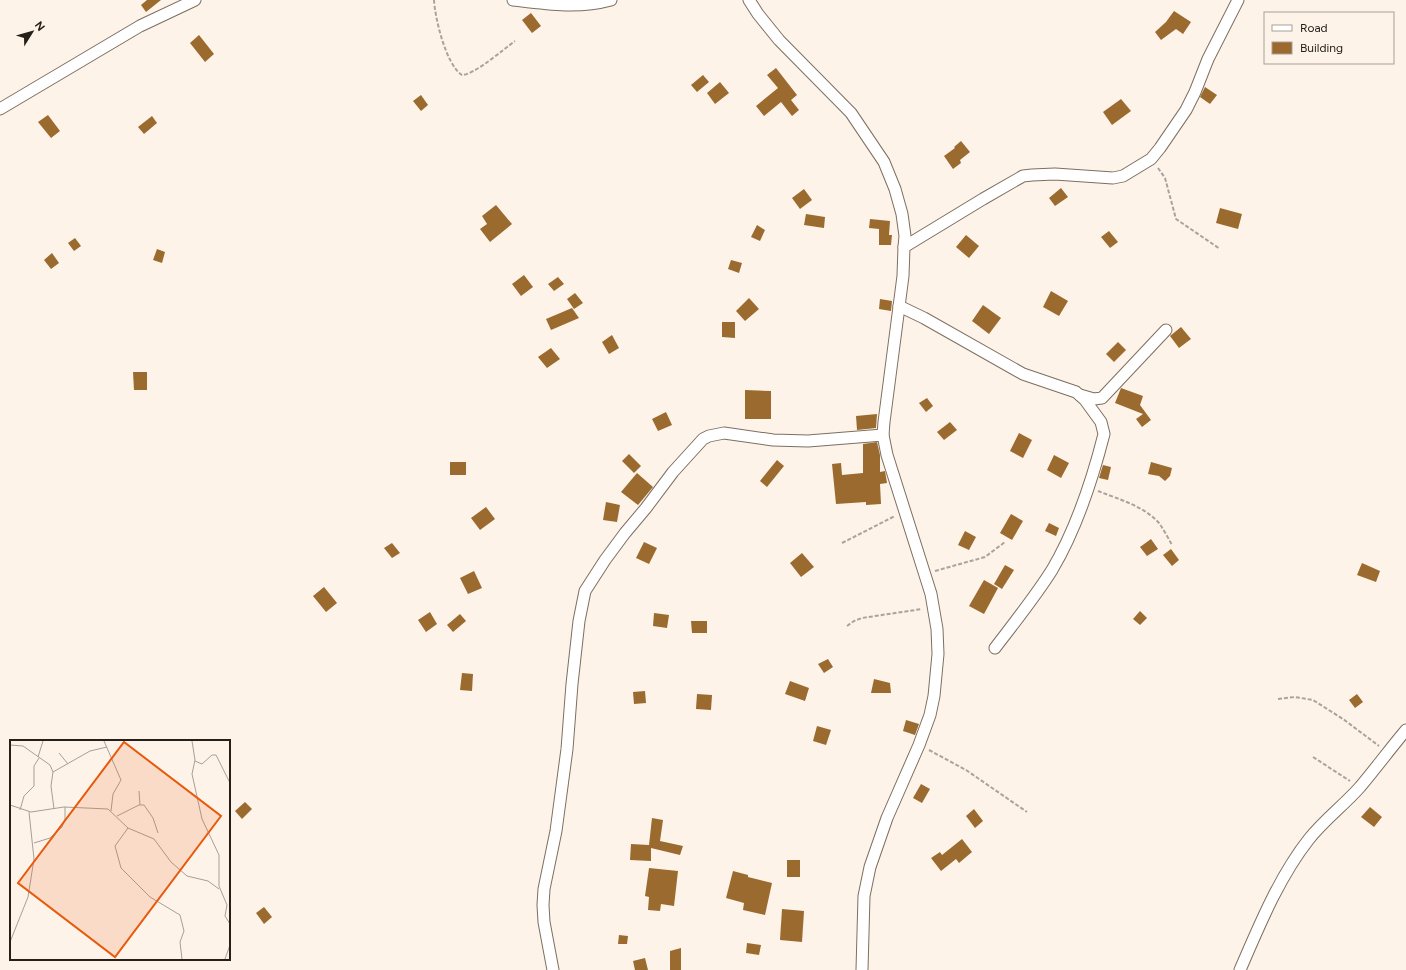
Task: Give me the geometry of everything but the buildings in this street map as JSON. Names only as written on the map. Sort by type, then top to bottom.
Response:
[{"type":"street","points":[[0,109],[140,26],[195,0]]},
{"type":"street","points":[[513,0],[570,6],[599,3],[611,0]]},
{"type":"street","points":[[750,0],[758,14],[778,40],[851,113],[884,162],[895,190],[902,214],[905,236],[899,306],[883,435],[887,455],[931,594],[937,629],[938,654],[934,696],[930,715],[888,818],[870,867],[864,896],[862,970]]},
{"type":"street","points":[[904,247],[1023,176],[1055,174],[1113,178],[1122,176],[1150,159],[1160,148],[1186,110],[1208,59],[1238,0]]},
{"type":"street","points":[[899,306],[924,318],[1023,374],[1071,389],[1094,399],[1102,398],[1166,330]]},
{"type":"street","points":[[995,648],[1038,592],[1053,569],[1075,524],[1089,488],[1104,434],[1101,422],[1080,394]]},
{"type":"street","points":[[552,970],[544,922],[544,889],[556,831],[567,750],[579,621],[583,598],[589,584],[613,549],[673,472],[703,439],[724,433],[773,440],[808,441],[883,435]]},
{"type":"street","points":[[1240,970],[1261,922],[1294,862],[1310,839],[1360,787],[1406,730]]},
{"type":"path","points":[[434,0],[438,25],[450,60],[454,68],[462,75],[467,75],[475,70],[515,41]]},
{"type":"path","points":[[1150,159],[1165,178],[1176,219],[1220,250]]},
{"type":"path","points":[[1089,488],[1132,505],[1144,512],[1158,522],[1172,545]]},
{"type":"path","points":[[842,543],[905,511]]},
{"type":"path","points":[[924,574],[981,559],[990,555],[1005,542]]},
{"type":"path","points":[[847,626],[862,618],[933,607]]},
{"type":"path","points":[[1278,699],[1295,697],[1313,700],[1343,719],[1388,752]]},
{"type":"path","points":[[919,745],[966,770],[1027,812]]},
{"type":"path","points":[[1313,757],[1360,787]]}]
